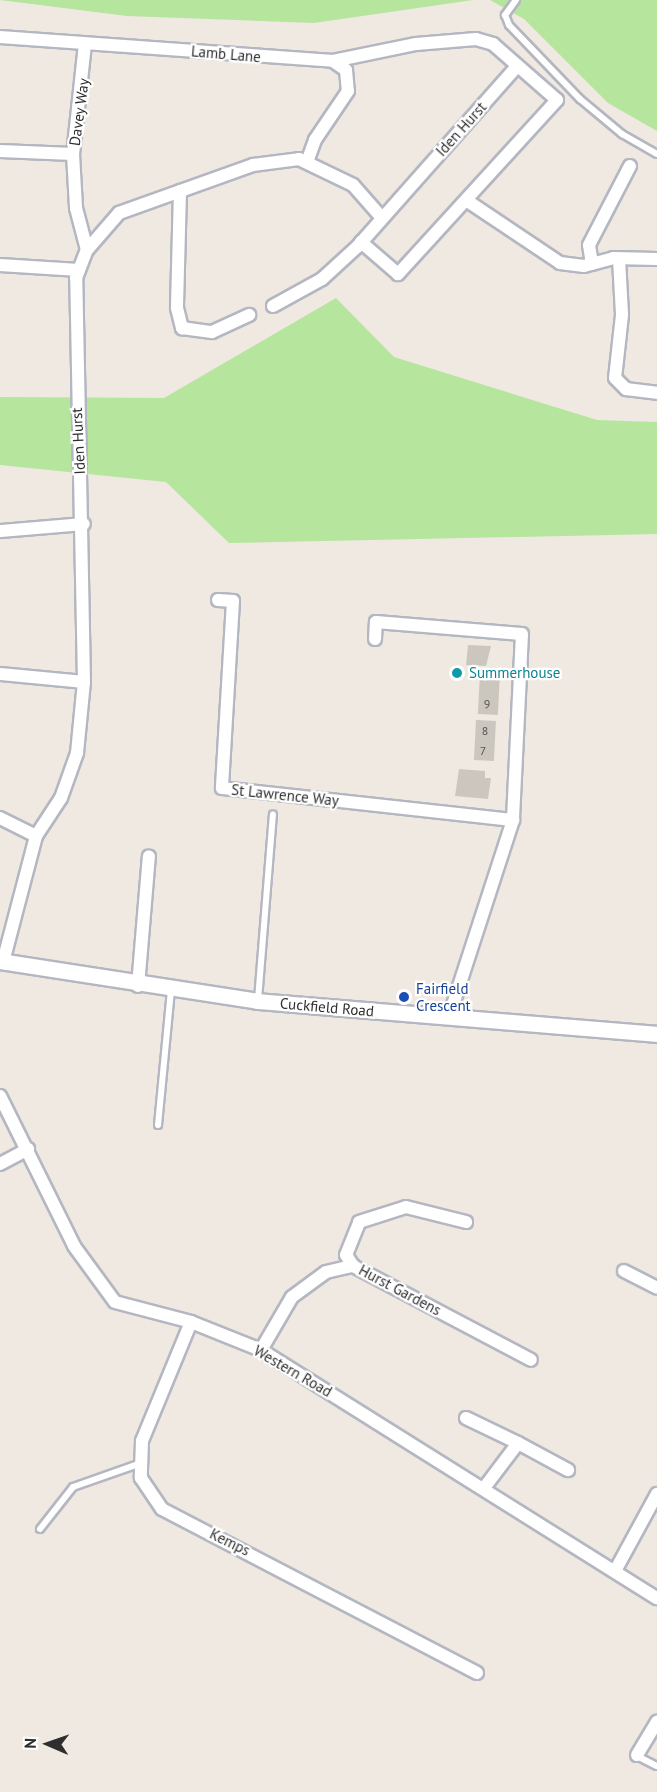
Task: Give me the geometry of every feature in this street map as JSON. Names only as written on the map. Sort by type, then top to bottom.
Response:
[{"type":"street","name":"Lamb Lane","points":[[0,37],[333,61],[416,44],[476,39],[493,44],[557,100],[466,200]]},
{"type":"street","name":"Davey Way","points":[[85,44],[73,154],[76,207],[87,250]]},
{"type":"street","points":[[333,61],[346,70],[348,91],[315,140],[307,162],[352,185],[382,218]]},
{"type":"street","name":"Iden Hurst","points":[[273,306],[322,279],[361,242],[516,66]]},
{"type":"street","points":[[0,151],[73,154]]},
{"type":"street","name":"Iden Hurst","points":[[1,962],[36,836],[62,798],[77,753],[84,682],[84,524],[77,418],[79,270],[87,250],[119,213],[253,165],[307,162]]},
{"type":"street","points":[[592,264],[589,245],[630,166]]},
{"type":"street","points":[[180,191],[177,308],[182,328],[212,332],[249,315]]},
{"type":"street","points":[[361,242],[398,274],[466,200],[560,263],[592,264],[619,258],[657,258]]},
{"type":"street","points":[[619,258],[622,315],[615,378],[626,389],[657,393]]},
{"type":"street","points":[[0,264],[79,270]]},
{"type":"street","points":[[0,531],[84,524]]},
{"type":"street","name":"St Lawrence Way","points":[[219,600],[234,601],[222,788],[513,820]]},
{"type":"street","points":[[375,639],[376,622],[522,634],[513,820],[449,1017]]},
{"type":"street","points":[[0,674],[84,682]]},
{"type":"street","points":[[0,818],[36,836]]},
{"type":"street","points":[[138,986],[149,856]]},
{"type":"street","name":"Cuckfield Road","points":[[1,962],[138,986],[257,1001],[657,1034]]},
{"type":"street","name":"Western Road","points":[[0,1096],[74,1246],[115,1302],[191,1322],[261,1350],[657,1598]]},
{"type":"street","points":[[0,1164],[28,1149]]},
{"type":"street","points":[[353,1266],[346,1254],[359,1222],[406,1207],[466,1222]]},
{"type":"street","name":"Hurst Gardens","points":[[261,1350],[292,1297],[326,1272],[353,1266],[531,1360]]},
{"type":"street","points":[[624,1271],[657,1287]]},
{"type":"street","name":"Kemps","points":[[191,1322],[153,1404],[141,1463],[141,1478],[162,1509],[477,1673]]},
{"type":"street","points":[[466,1418],[568,1470]]},
{"type":"street","points":[[484,1488],[518,1443]]},
{"type":"street","points":[[615,1571],[657,1494]]},
{"type":"street","points":[[637,1755],[657,1722]]},
{"type":"lane","points":[[516,0],[505,15],[509,25],[580,99],[622,134],[657,154]]},
{"type":"lane","points":[[257,1001],[273,815]]},
{"type":"lane","points":[[158,1125],[171,991]]},
{"type":"lane","points":[[40,1529],[73,1487],[141,1463]]},
{"type":"lane","points":[[637,1755],[657,1766]]},
{"type":"green space","points":[[0,0],[473,0],[314,23],[127,16]]},
{"type":"green space","points":[[490,0],[657,0],[657,131],[608,103],[524,19]]},
{"type":"green space","points":[[336,298],[394,357],[597,420],[657,422],[657,534],[229,543],[166,482],[0,465],[0,397],[164,398]]},
{"type":"building","points":[[468,645],[491,646],[486,666],[466,665]]},
{"type":"building","points":[[480,673],[500,674],[498,715],[478,714]]},
{"type":"building","points":[[476,720],[496,721],[494,761],[474,760]]},
{"type":"building","points":[[459,769],[485,771],[485,778],[491,778],[488,799],[455,796]]},
{"type":"place","name":"Summerhouse","points":[[457,673]]},
{"type":"place","name":"Fairfield Crescent","points":[[404,997]]}]
